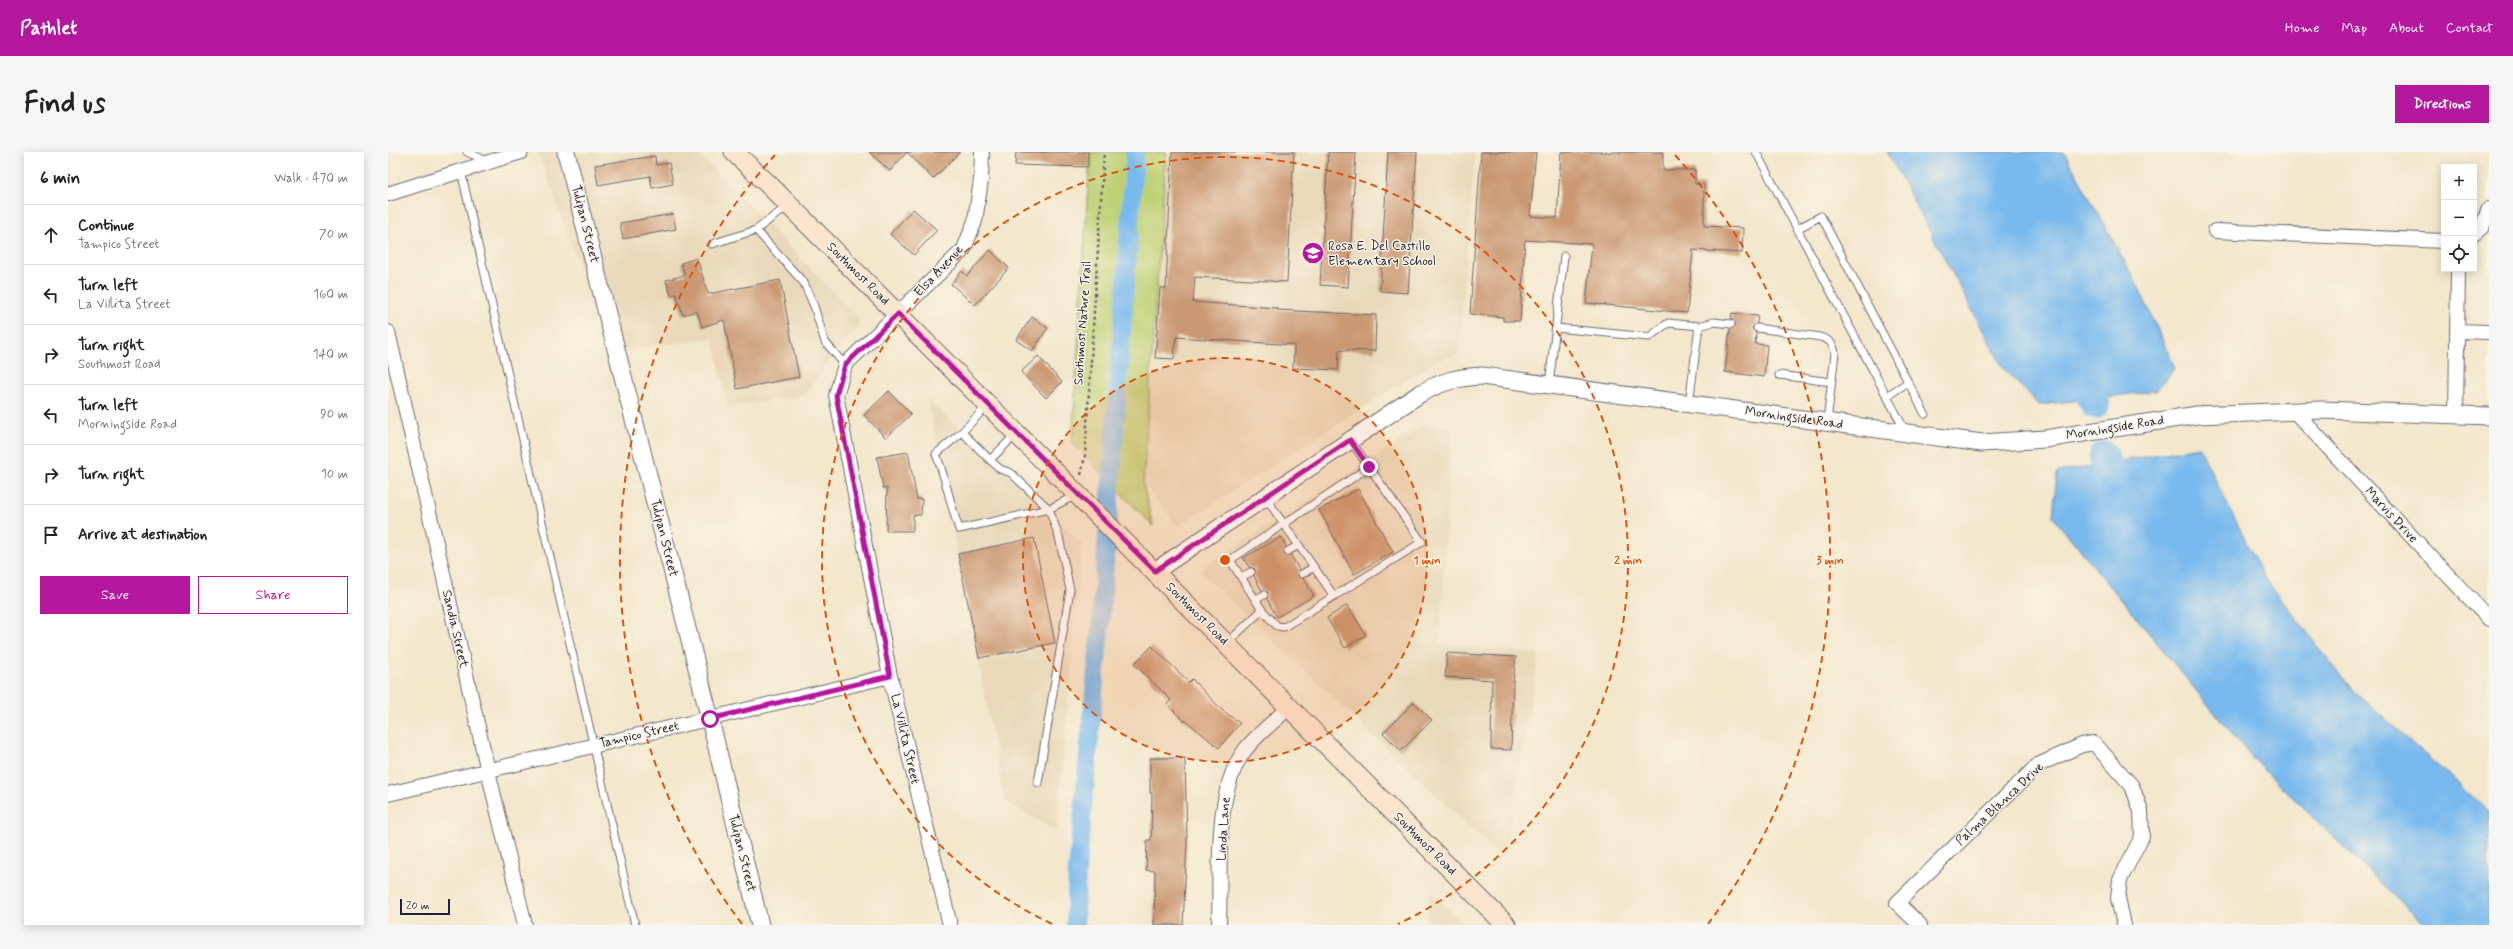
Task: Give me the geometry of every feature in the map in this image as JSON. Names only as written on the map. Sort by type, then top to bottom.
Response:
[{"type":"main road","name":"Southmost Road","points":[[734,152],[789,205],[1155,571],[1506,925]]},
{"type":"street","points":[[388,194],[521,152]]},
{"type":"street","name":"Tulipan Street","points":[[566,152],[710,719],[760,925]]},
{"type":"street","name":"Elsa Avenue","points":[[898,314],[964,249],[975,221],[981,180],[982,152]]},
{"type":"street","points":[[2477,231],[2482,227],[2489,209]]},
{"type":"street","points":[[2216,231],[2441,241]]},
{"type":"street","points":[[2456,415],[2458,272]]},
{"type":"street","name":"La Villita Street","points":[[898,314],[845,365],[836,395],[890,676],[950,925]]},
{"type":"street","points":[[2457,331],[2489,332]]},
{"type":"street","name":"Sandia Street","points":[[388,332],[488,771],[525,925]]},
{"type":"street","name":"Morningside Road","points":[[1155,571],[1350,440],[1438,383],[1459,377],[1482,376],[1982,443],[2013,442],[2196,415],[2322,410],[2489,416]]},
{"type":"street","name":"Marvis Drive","points":[[2294,411],[2489,619]]},
{"type":"street","name":"Tampico Street","points":[[388,794],[890,676]]},
{"type":"street","name":"Linda Lane","points":[[1219,925],[1223,804],[1231,774],[1246,750],[1289,707]]},
{"type":"street","name":"Palma Blanca Drive","points":[[1920,925],[1897,902],[2038,765],[2082,745],[2094,743],[2132,786],[2142,811],[2142,836],[2120,880],[2118,898],[2124,925]]},
{"type":"lane","points":[[467,152],[489,162]]},
{"type":"lane","points":[[1756,152],[1907,434]]},
{"type":"lane","points":[[461,171],[592,746],[635,925]]},
{"type":"lane","points":[[712,244],[756,230],[789,205]]},
{"type":"lane","points":[[1797,229],[1821,216],[1925,414]]},
{"type":"lane","points":[[756,230],[804,283],[814,306],[825,342],[845,365]]},
{"type":"lane","points":[[1549,385],[1564,256]]},
{"type":"lane","points":[[1556,328],[1649,337],[1668,323],[1699,326],[1714,322],[1730,324]]},
{"type":"lane","points":[[1689,404],[1699,326]]},
{"type":"lane","points":[[1757,328],[1820,337],[1830,340],[1834,345],[1835,353],[1826,423]]},
{"type":"lane","points":[[1779,375],[1831,382]]},
{"type":"lane","points":[[1887,396],[1908,382]]},
{"type":"lane","points":[[988,405],[962,432],[936,454],[947,481],[951,506],[959,529],[1048,509],[1078,494]]},
{"type":"lane","points":[[962,432],[1000,469],[1011,473],[1048,509],[1059,537],[1070,590],[1038,783]]},
{"type":"lane","points":[[990,460],[1017,433]]},
{"type":"lane","points":[[1350,440],[1422,542],[1284,627],[1277,626],[1262,610],[1230,560],[1369,467]]},
{"type":"lane","points":[[1265,497],[1334,596]]},
{"type":"lane","points":[[1288,551],[1299,545]]},
{"type":"lane","points":[[1302,574],[1314,567]]},
{"type":"lane","points":[[1241,577],[1251,572]]},
{"type":"lane","points":[[1256,599],[1264,595]]},
{"type":"lane","points":[[1226,643],[1262,610]]},
{"type":"path","name":"Southmost Nature Trail","points":[[1078,494],[1085,456],[1104,152]]},
{"type":"shaded area","points":[[538,152],[697,152],[859,318],[856,331],[837,350],[805,395],[728,407],[713,338],[610,352]]},
{"type":"shaded area","name":"Rosa E. Del Castillo Elementary School","points":[[1166,152],[1475,152],[1459,354],[1437,360],[1178,526],[1143,484]]},
{"type":"shaded area","points":[[928,400],[1082,543],[1057,832],[1005,801]]},
{"type":"shaded area","points":[[1424,426],[1452,428],[1440,644],[1539,654],[1504,859],[1201,572],[1207,565]]},
{"type":"shaded area","points":[[1430,891],[1464,925],[1426,925]]},
{"type":"green space","points":[[1090,152],[1166,152],[1143,484],[1153,526],[1072,443]]},
{"type":"water","points":[[1887,152],[2064,152],[2138,286],[2175,368],[2156,391],[2039,405],[2004,369]]},
{"type":"water","points":[[2199,447],[2263,576],[2354,692],[2489,811],[2489,925],[2424,925],[2252,758],[2053,517],[2057,472]]},
{"type":"building","points":[[869,152],[907,152],[890,171]]},
{"type":"building","points":[[907,152],[960,152],[933,179]]},
{"type":"building","points":[[1016,152],[1088,152],[1088,167],[1015,165]]},
{"type":"building","points":[[1172,152],[1294,152],[1287,282],[1195,277],[1193,302],[1277,308],[1277,310],[1376,315],[1375,351],[1339,350],[1338,370],[1293,368],[1294,345],[1176,337],[1174,359],[1155,358],[1160,288],[1166,288]]},
{"type":"building","points":[[1328,152],[1356,152],[1348,287],[1320,285]]},
{"type":"building","points":[[1388,152],[1417,152],[1408,293],[1380,291]]},
{"type":"building","points":[[1481,152],[1536,152],[1530,216],[1557,218],[1561,152],[1663,152],[1663,170],[1695,170],[1695,184],[1704,184],[1704,226],[1743,228],[1742,253],[1693,250],[1687,313],[1586,303],[1592,244],[1525,240],[1520,321],[1503,321],[1503,317],[1470,314]]},
{"type":"building","points":[[655,156],[656,165],[669,163],[673,184],[652,188],[650,176],[598,185],[595,165]]},
{"type":"building","points":[[913,209],[937,230],[914,255],[890,234]]},
{"type":"building","points":[[673,214],[676,229],[623,239],[620,223]]},
{"type":"building","points":[[990,250],[1009,268],[975,305],[951,284],[962,271],[967,276]]},
{"type":"building","points":[[697,258],[708,294],[780,280],[799,377],[737,389],[724,320],[702,327],[697,311],[683,315],[676,294],[671,295],[666,280],[685,275],[681,263]]},
{"type":"building","points":[[1732,313],[1758,316],[1757,323],[1752,328],[1756,333],[1755,344],[1767,345],[1764,377],[1725,372],[1730,329],[1736,324],[1731,319]]},
{"type":"building","points":[[1032,317],[1048,328],[1032,351],[1016,340]]},
{"type":"building","points":[[1038,356],[1062,382],[1046,398],[1021,372]]},
{"type":"building","points":[[889,391],[911,414],[886,438],[864,415]]},
{"type":"building","points":[[908,452],[917,499],[922,499],[921,515],[913,515],[913,531],[886,531],[887,488],[883,488],[877,457]]},
{"type":"building","points":[[1358,489],[1393,552],[1354,574],[1319,510]]},
{"type":"building","points":[[1281,537],[1286,546],[1284,554],[1291,555],[1299,570],[1298,576],[1304,579],[1314,596],[1277,617],[1267,599],[1268,592],[1262,591],[1254,576],[1255,569],[1249,567],[1243,558]]},
{"type":"building","points":[[1034,538],[1055,643],[979,658],[958,554]]},
{"type":"building","points":[[1347,605],[1366,635],[1345,648],[1327,618]]},
{"type":"building","points":[[1152,646],[1189,682],[1192,679],[1223,711],[1240,723],[1219,748],[1185,720],[1185,722],[1167,704],[1171,700],[1134,664]]},
{"type":"building","points":[[1447,653],[1516,657],[1513,682],[1511,750],[1491,749],[1492,680],[1445,677]]},
{"type":"building","points":[[1414,702],[1432,720],[1401,751],[1383,733]]},
{"type":"building","points":[[1150,758],[1185,758],[1187,841],[1183,925],[1154,925],[1155,871],[1146,870],[1147,840],[1151,840],[1152,793],[1150,793]]},
{"type":"waterway","points":[[1075,925],[1077,872],[1101,618],[1135,152]]},
{"type":"waterway","points":[[2074,362],[2095,404]]},
{"type":"waterway","points":[[2104,456],[2106,464],[2128,499]]},
{"type":"place","name":"Rosa E. Del Castillo Elementary School","points":[[1313,253]]},
{"type":"route","points":[[710,719],[890,676],[836,395],[845,365],[898,314],[1155,571],[1350,440],[1369,467]]}]
